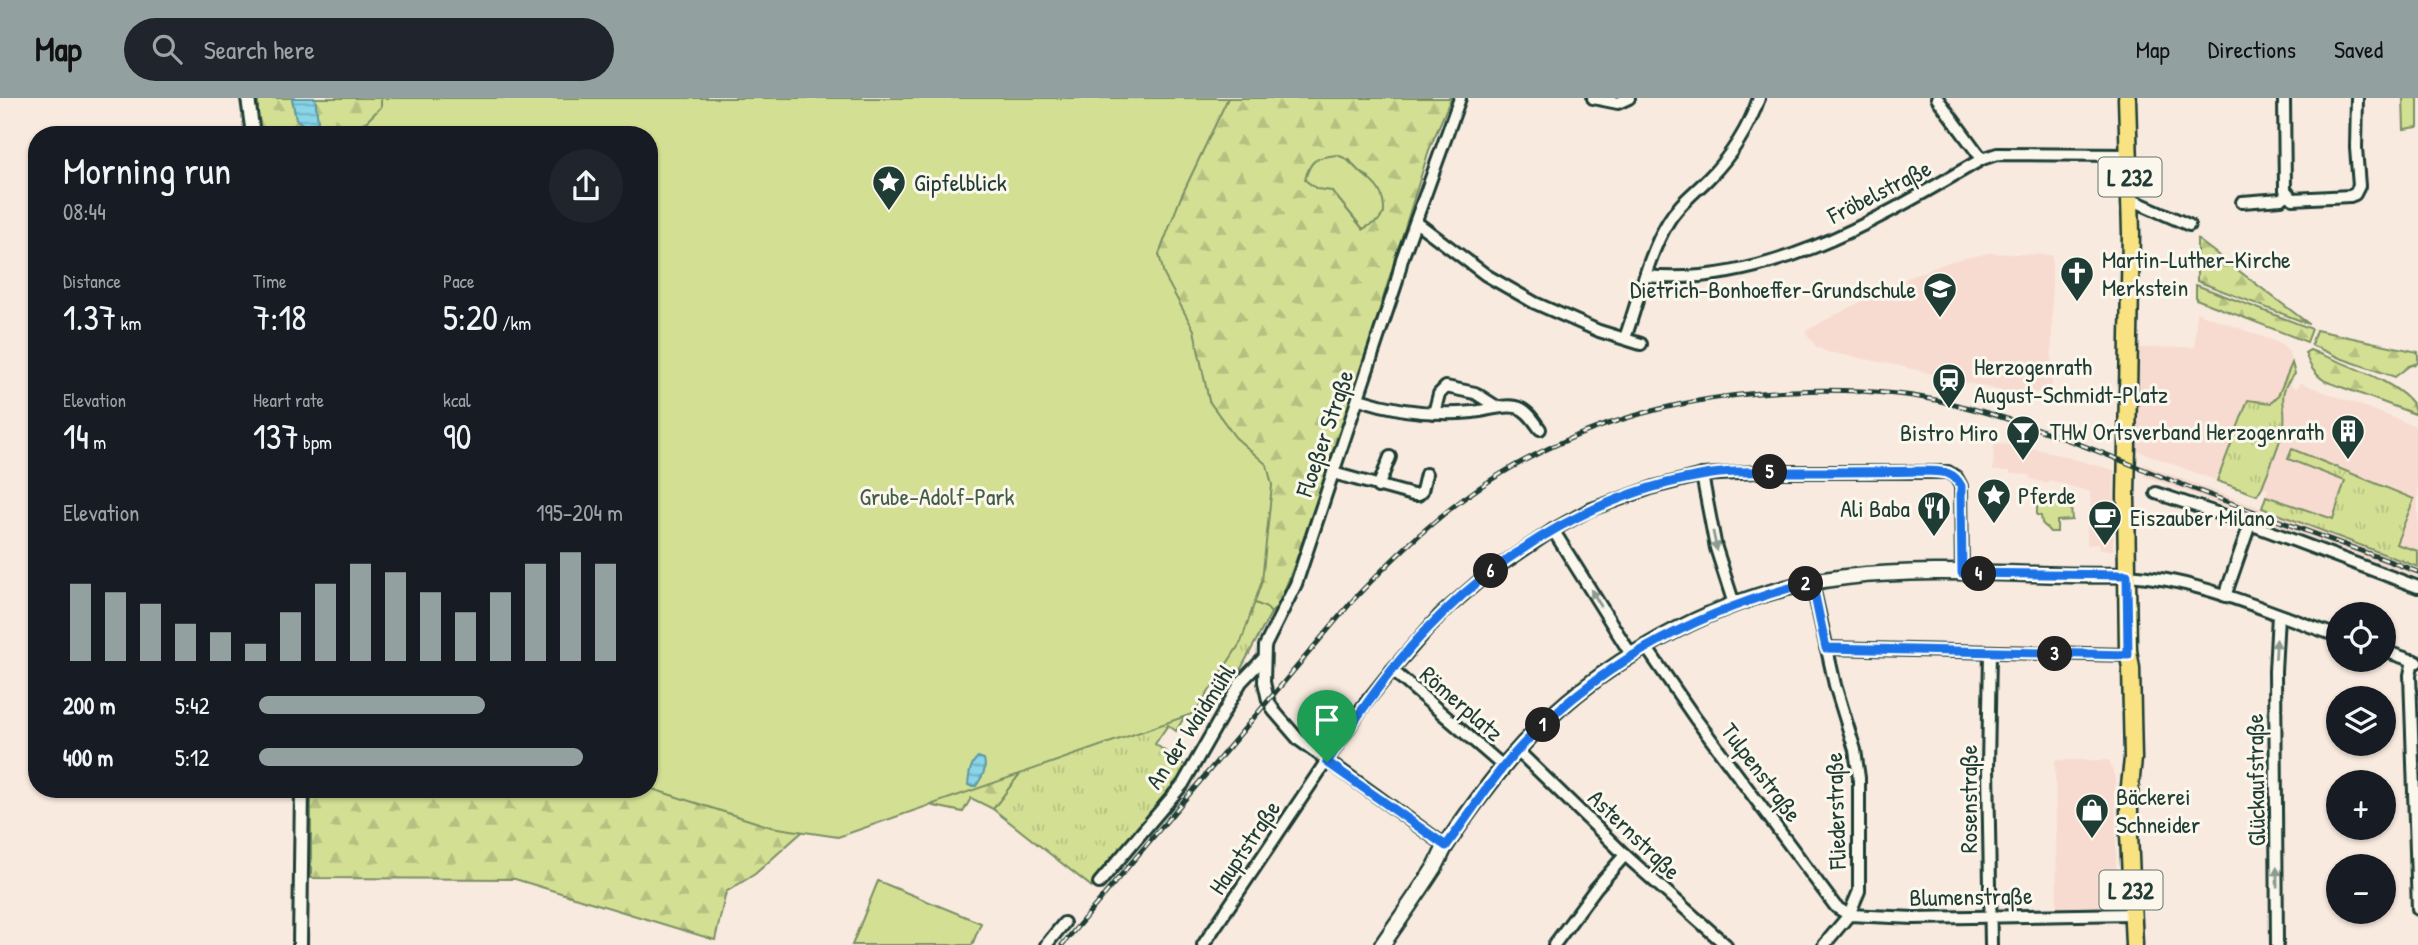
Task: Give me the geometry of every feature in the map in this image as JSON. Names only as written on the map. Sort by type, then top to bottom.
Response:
[{"type":"main road","name":"L 232","points":[[2127,98],[2130,200],[2126,496],[2128,655],[2131,668],[2133,733],[2129,795],[2134,945]]},
{"type":"main road","points":[[1382,945],[1435,867],[1446,846],[1503,767],[1582,690],[1647,647],[1734,604],[1812,582],[1904,573],[2127,575]]},
{"type":"street","points":[[248,98],[252,126]]},
{"type":"street","name":"Floeßer Straße","points":[[1327,762],[1299,740],[1268,700],[1264,682],[1265,646],[1296,584],[1460,98]]},
{"type":"street","points":[[1593,98],[1618,103],[1629,98]]},
{"type":"street","points":[[1625,338],[1667,223],[1682,202],[1734,151],[1751,122],[1759,98]]},
{"type":"street","points":[[1937,98],[1982,159]]},
{"type":"street","points":[[2284,98],[2284,190],[2293,199],[2355,194],[2359,187],[2356,148],[2357,98]]},
{"type":"street","name":"Fröbelstraße","points":[[1646,276],[1691,277],[1770,262],[1854,230],[1982,159],[1997,154],[2129,155]]},
{"type":"street","points":[[2242,202],[2281,199],[2287,195]]},
{"type":"street","points":[[2130,200],[2189,225]]},
{"type":"street","points":[[1416,222],[1495,281],[1573,321],[1641,344]]},
{"type":"street","points":[[1434,413],[1438,394],[1446,387],[1475,393],[1497,407]]},
{"type":"street","points":[[1359,399],[1401,411],[1434,413],[1475,412],[1514,406],[1521,409],[1539,429]]},
{"type":"street","points":[[1378,487],[1390,457]]},
{"type":"street","name":"Hauptstraße","points":[[1203,945],[1364,705],[1440,615],[1486,575],[1553,530],[1589,510],[1654,487],[1702,475],[1757,472],[1948,472],[1956,477],[1961,486],[1962,573]]},
{"type":"street","points":[[1333,473],[1378,487],[1419,495],[1426,474]]},
{"type":"street","points":[[1702,475],[1716,548],[1734,604]]},
{"type":"street","points":[[2156,493],[2250,524],[2418,587]]},
{"type":"street","points":[[2225,596],[2250,524]]},
{"type":"street","points":[[1553,530],[1632,656]]},
{"type":"street","points":[[2127,575],[2195,586],[2326,632]]},
{"type":"street","name":"Fliederstraße","points":[[1812,582],[1826,648],[1855,750],[1859,778],[1858,891],[1849,915]]},
{"type":"street","name":"Glückaufstraße","points":[[2277,945],[2275,671],[2278,615]]},
{"type":"street","name":"Tulpenstraße","points":[[1647,647],[1688,709],[1824,891],[1836,906],[1849,915]]},
{"type":"street","points":[[1826,648],[2128,655]]},
{"type":"street","name":"Rosenstraße","points":[[1990,653],[1988,767],[1991,945]]},
{"type":"street","points":[[2396,655],[2415,662],[2410,675],[2418,909]]},
{"type":"street","name":"An der Waidmühl","points":[[1100,883],[1183,784],[1241,682],[1263,659]]},
{"type":"street","name":"Römerplatz","points":[[1392,670],[1503,767]]},
{"type":"street","name":"Asternstraße","points":[[1518,751],[1625,855],[1726,945]]},
{"type":"street","points":[[1327,762],[1446,846]]},
{"type":"street","points":[[300,945],[302,798]]},
{"type":"street","points":[[1557,944],[1596,888],[1625,855]]},
{"type":"street","name":"Blumenstraße","points":[[1849,915],[1881,918],[2132,914]]},
{"type":"street","points":[[1824,945],[1849,915]]},
{"type":"street","points":[[1046,945],[1064,923]]},
{"type":"shaded area","name":"Dietrich-Bonhoeffer-Grundschule","points":[[1989,253],[2052,255],[2052,389],[2021,396],[1896,365],[1827,352],[1816,347],[1805,331],[1904,279],[1951,261]]},
{"type":"shaded area","points":[[2196,312],[2282,344],[2289,352],[2292,363],[2278,396],[2271,403],[2248,401],[2217,481],[2136,450],[2139,348],[2195,347]]},
{"type":"shaded area","points":[[2287,383],[2296,388],[2301,383],[2418,427],[2418,551],[2396,544],[2413,498],[2293,449],[2289,459],[2346,481],[2333,519],[2266,496],[2268,489],[2262,487],[2284,424],[2281,400]]},
{"type":"shaded area","points":[[1994,444],[2022,445],[2114,470],[2113,550],[2100,550],[2099,544],[2087,545],[2087,525],[2091,525],[2090,492],[2049,480],[2047,484],[2029,478],[2030,475],[1993,471]]},
{"type":"shaded area","points":[[2143,464],[2418,567],[2418,577],[2144,476]]},
{"type":"shaded area","points":[[2055,760],[2109,760],[2115,778],[2117,910],[2057,910]]},
{"type":"green space","name":"Grube-Adolf-Park","points":[[258,98],[292,98],[296,119],[318,122],[315,98],[1451,98],[1429,150],[1351,402],[1279,604],[1271,613],[1267,608],[1176,568],[993,809],[971,798],[963,812],[910,801],[811,824],[755,874],[726,892],[715,940],[515,879],[311,878],[311,798],[658,798],[658,126],[258,126]],"holes":[[[1349,159],[1358,171],[1369,177],[1363,229],[1332,191]]]},
{"type":"green space","name":"Grube-Adolf-Park","points":[[381,98],[1228,98],[1181,197],[1159,254],[1164,275],[1194,330],[1209,401],[1235,437],[1267,465],[1272,485],[1262,581],[1241,642],[1195,713],[838,837],[771,827],[658,791],[658,126],[358,126],[381,107]]},
{"type":"green space","points":[[2403,98],[2418,98],[2418,127],[2404,129]]},
{"type":"green space","points":[[1337,155],[1347,160],[1381,193],[1384,213],[1378,221],[1363,229],[1332,191],[1317,189],[1305,180],[1315,160]]},
{"type":"green space","points":[[2197,239],[2309,324],[2197,281]]},
{"type":"green space","points":[[2196,285],[2312,329],[2307,342],[2196,299]]},
{"type":"green space","points":[[2316,330],[2418,352],[2418,363],[2409,366],[2395,377],[2311,345]]},
{"type":"green space","points":[[2310,350],[2388,384],[2412,404],[2415,414],[2325,381],[2309,362],[2305,353]]},
{"type":"green space","points":[[2292,363],[2295,374],[2285,387],[2285,418],[2278,448],[2257,495],[2217,481],[2248,400],[2271,403],[2278,396]]},
{"type":"green space","points":[[2292,449],[2414,499],[2396,544],[2418,551],[2418,567],[2262,508],[2266,496],[2333,519],[2345,481],[2288,459]]},
{"type":"green space","points":[[2037,500],[2071,506],[2072,520],[2057,521],[2057,532],[2050,532],[2042,523],[2041,516],[2037,515]]},
{"type":"green space","points":[[1177,567],[1267,608],[1271,613],[1231,687],[1210,674],[1176,731],[1168,725],[1155,744],[1190,769],[1092,887],[993,809]]},
{"type":"green space","points":[[878,881],[981,923],[972,945],[852,945]]},
{"type":"water","points":[[292,98],[315,98],[318,122],[305,126],[296,119]]},
{"type":"water","points":[[978,757],[984,759],[984,770],[976,786],[970,786],[970,770]]},
{"type":"railway","points":[[1062,945],[1354,599],[1403,550],[1437,519],[1474,491],[1528,458],[1564,441],[1637,415],[1713,398],[1792,391],[1873,392],[1933,400],[1977,410],[2048,433],[2418,572]]},
{"type":"place","name":"Gipfelblick","points":[[889,212]]},
{"type":"place","name":"Martin-Luther-Kirche Merkstein","points":[[2077,303]]},
{"type":"place","name":"Dietrich-Bonhoeffer-Grundschule","points":[[1940,319]]},
{"type":"place","name":"Herzogenrath August-Schmidt-Platz","points":[[1949,410]]},
{"type":"place","name":"THW Ortsverband Herzogenrath","points":[[2348,461]]},
{"type":"place","name":"Bistro Miro","points":[[2023,462]]},
{"type":"place","name":"Pferde","points":[[1994,525]]},
{"type":"place","name":"Ali Baba","points":[[1934,538]]},
{"type":"place","name":"Eiszauber Milano","points":[[2105,547]]},
{"type":"place","name":"Bäckerei Schneider","points":[[2092,840]]},
{"type":"route","points":[[1757,472],[1948,472],[1956,477],[1961,486],[1962,573],[2127,575],[2128,655],[2116,656],[1826,648],[1812,582],[1734,604],[1647,647],[1582,690],[1546,722],[1508,762],[1446,846],[1327,762],[1364,705],[1392,670],[1440,615],[1486,575],[1553,530],[1589,510],[1654,487],[1702,475],[1757,472]]}]
